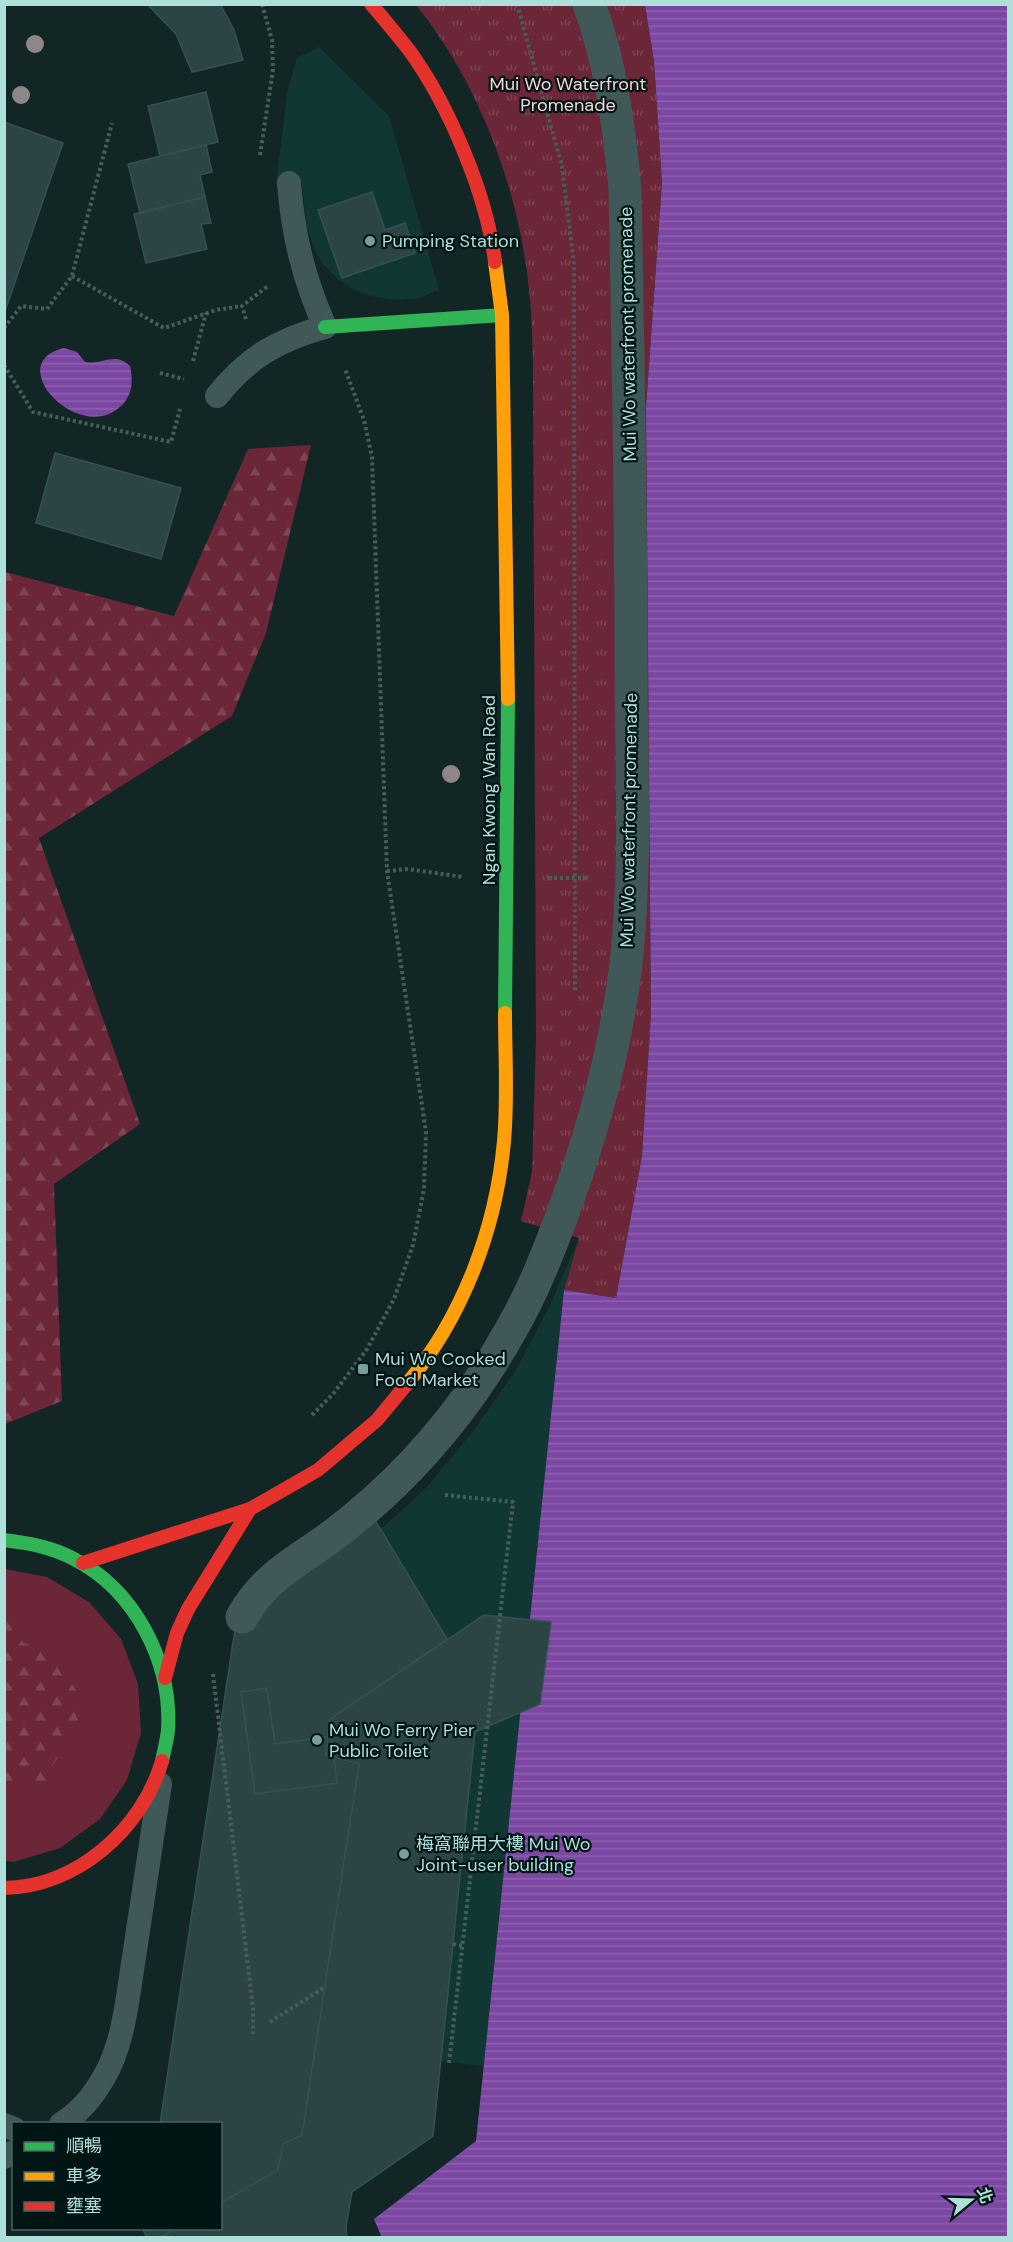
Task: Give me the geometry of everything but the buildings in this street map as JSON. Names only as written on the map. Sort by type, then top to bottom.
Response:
[{"type":"street","name":"Ngan Kwong Wan Road","points":[[83,1563],[250,1509],[318,1470],[376,1420],[427,1360],[465,1292],[490,1218],[504,1141],[508,717],[502,315],[493,244],[474,176],[440,102],[410,52],[371,4]]},
{"type":"street","name":"Mui Wo waterfront promenade","points":[[242,1617],[253,1597],[268,1581],[332,1536],[416,1462],[452,1420],[485,1374],[538,1278],[580,1168],[598,1109],[612,1049],[626,964],[631,879],[631,564],[626,189],[619,128],[608,68],[589,4]]},
{"type":"street","points":[[325,327],[502,315]]},
{"type":"street","name":"Ngan Kwong Wan Road","points":[[165,1678],[177,1633],[188,1609],[250,1509]]},
{"type":"street","points":[[4,1540],[26,1542],[83,1563],[121,1594],[148,1632],[165,1678],[169,1712],[166,1746],[157,1778],[139,1812],[114,1842],[83,1865],[47,1881],[4,1888]]},
{"type":"lane","points":[[217,396],[232,377],[274,345],[325,327],[310,293],[299,257],[292,220],[289,183]]},
{"type":"lane","points":[[64,2122],[105,2076],[117,2046],[126,2004],[166,1746]]},
{"type":"path","points":[[517,4],[562,166],[570,216],[574,264],[575,994]]},
{"type":"path","points":[[4,328],[21,306],[47,309],[72,276],[112,123]]},
{"type":"path","points":[[72,276],[164,328],[216,310],[242,306],[273,282]]},
{"type":"path","points":[[242,306],[250,328]]},
{"type":"path","points":[[309,1418],[333,1394],[367,1349],[394,1299],[413,1245],[424,1189],[426,1132],[387,871],[372,457],[364,420],[325,327]]},
{"type":"path","points":[[4,365],[33,412],[171,442]]},
{"type":"path","points":[[160,373],[188,380]]},
{"type":"path","points":[[387,871],[408,869],[461,877]]},
{"type":"path","points":[[387,1489],[513,1502],[449,2063]]},
{"type":"path","points":[[453,1944],[462,1946]]},
{"type":"path","points":[[270,2022],[325,1987]]},
{"type":"shaded area","points":[[645,5],[1008,5],[1008,2237],[382,2238],[374,2219],[476,2141],[564,1290],[616,1298],[642,1156],[651,1014],[646,408],[662,183],[654,61]]},
{"type":"shaded area","points":[[319,47],[389,116],[439,290],[419,298],[397,300],[375,297],[354,290],[322,263],[313,245],[306,225],[302,182],[276,184],[288,88],[297,58]]},
{"type":"shaded area","points":[[64,348],[77,352],[85,362],[119,359],[130,366],[131,387],[126,401],[105,415],[87,416],[69,409],[54,398],[43,384],[40,369],[46,356]]},
{"type":"shaded area","name":"Mui Wo Cooked Food Market","points":[[579,1238],[564,1290],[484,2066],[437,2061],[259,1608],[347,1556],[427,1487],[474,1430],[516,1370],[550,1305]]},
{"type":"green space","name":"Mui Wo Waterfront Promenade","points":[[416,5],[645,5],[654,61],[662,183],[646,408],[651,1014],[642,1156],[616,1298],[564,1290],[579,1238],[521,1221],[532,1172],[536,1039],[533,363],[530,299],[516,214],[492,139],[459,68],[439,35]]},
{"type":"green space","points":[[311,445],[266,633],[232,716],[39,838],[140,1124],[54,1184],[62,1401],[5,1424],[5,572],[174,616],[248,449]]},
{"type":"green space","points":[[5,1569],[47,1577],[89,1602],[121,1639],[138,1684],[141,1733],[127,1780],[100,1819],[60,1848],[14,1862],[5,1861]]},
{"type":"green space","points":[[5,1619],[22,1642],[48,1653],[60,1664],[77,1692],[84,1718],[73,1739],[53,1764],[52,1780],[5,1791]]},
{"type":"traffic: fast","points":[[325,327],[502,315]]},
{"type":"traffic: fast","points":[[505,1013],[508,699]]},
{"type":"traffic: fast","points":[[4,1540],[40,1546],[74,1559],[96,1572],[132,1609],[156,1654],[164,1679],[168,1704],[168,1730],[162,1761]]},
{"type":"traffic: slow","points":[[495,262],[502,315],[508,699]]},
{"type":"traffic: slow","points":[[406,1385],[444,1331],[460,1301],[485,1239],[500,1174],[504,1141],[505,1013]]},
{"type":"traffic: jam","points":[[371,4],[424,72],[452,124],[484,208],[495,262]]},
{"type":"traffic: jam","points":[[83,1563],[250,1509],[318,1470],[377,1420],[406,1385]]},
{"type":"traffic: jam","points":[[165,1678],[177,1633],[188,1609],[250,1509]]},
{"type":"traffic: jam","points":[[4,1888],[31,1885],[57,1877],[103,1850],[139,1809],[162,1761]]},
{"type":"place","name":"Pumping Station","points":[[370,241]]},
{"type":"place","name":"Mui Wo Cooked Food Market","points":[[363,1369]]},
{"type":"place","name":"Mui Wo Ferry Pier Public Toilet","points":[[317,1740]]},
{"type":"place","name":"梅窩聯用大樓 Mui Wo Joint-user building","points":[[404,1854]]}]
